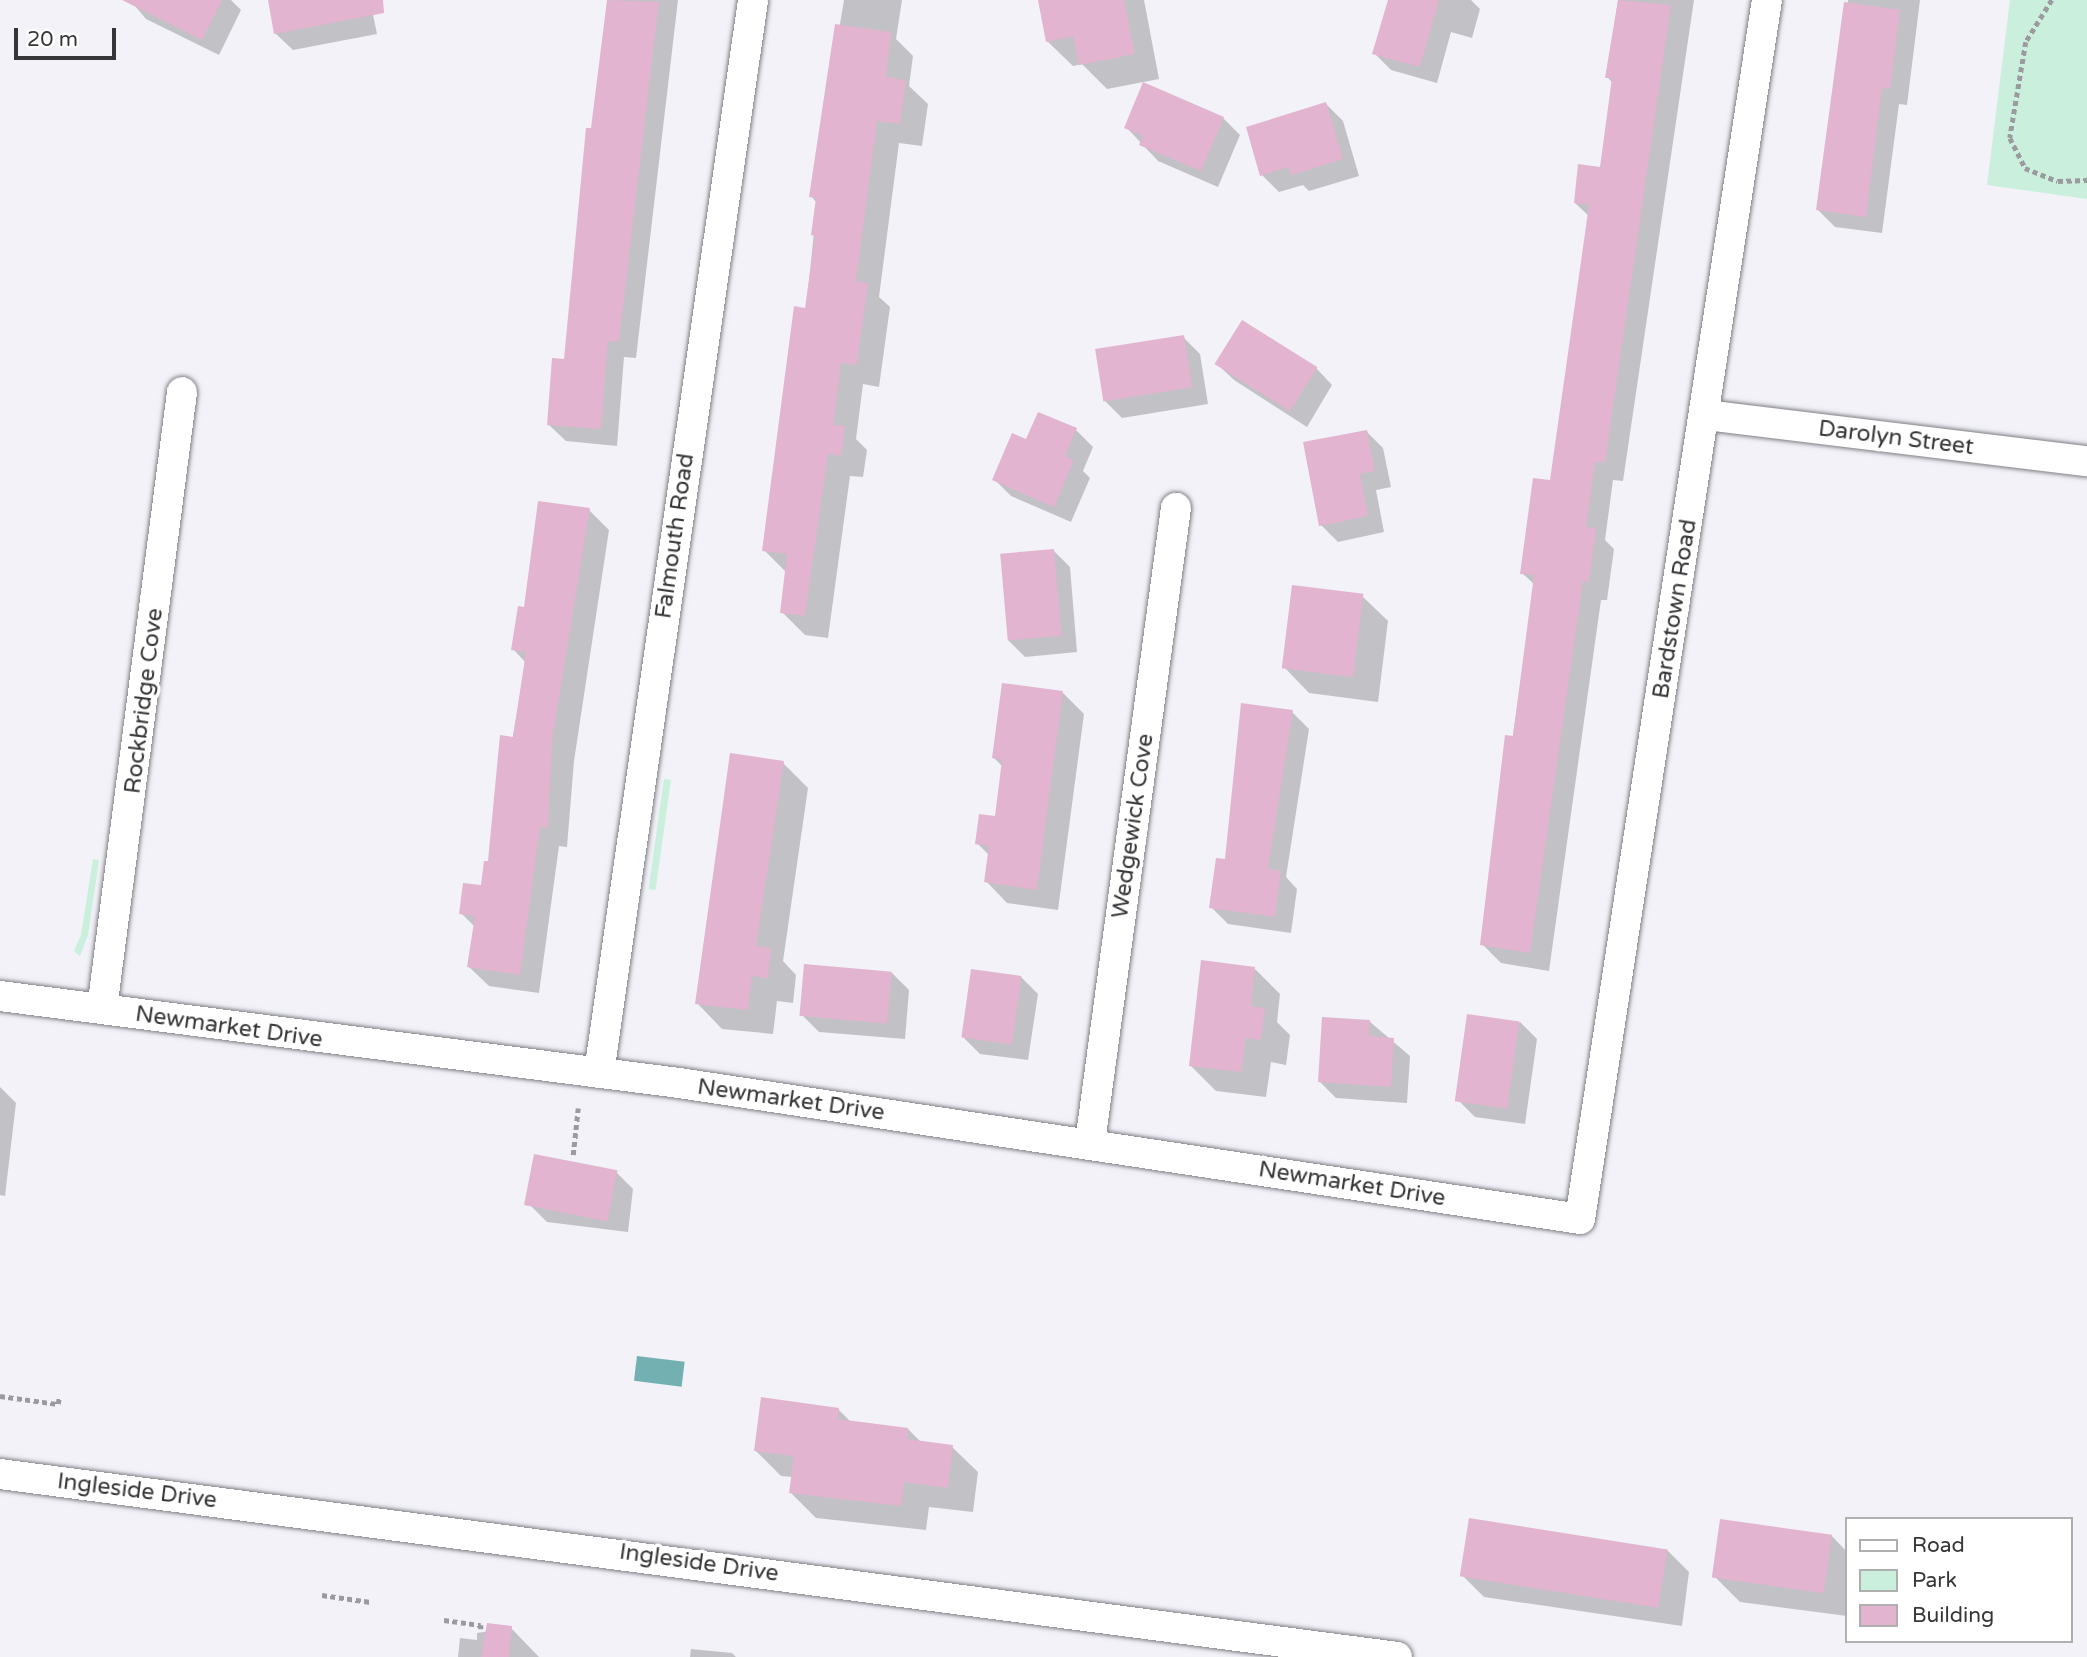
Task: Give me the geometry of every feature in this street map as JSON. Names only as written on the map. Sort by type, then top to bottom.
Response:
[{"type":"street","name":"Falmouth Road","points":[[599,1073],[752,0]]},
{"type":"street","name":"Bardstown Road","points":[[1580,1219],[1767,0]]},
{"type":"street","name":"Rockbridge Cove","points":[[102,1009],[182,392]]},
{"type":"street","name":"Darolyn Street","points":[[1705,415],[2087,461]]},
{"type":"street","name":"Wedgewick Cove","points":[[1090,1143],[1176,508]]},
{"type":"street","name":"Newmarket Drive","points":[[0,996],[599,1073],[1090,1143],[1580,1219]]},
{"type":"street","name":"Ingleside Drive","points":[[0,1474],[1397,1657]]},
{"type":"path","points":[[2052,0],[2026,42],[2010,138],[2025,168],[2058,181],[2087,180]]},
{"type":"path","points":[[573,1155],[578,1108]]},
{"type":"path","points":[[0,1396],[58,1404],[58,1398]]},
{"type":"path","points":[[322,1595],[370,1602]]},
{"type":"path","points":[[444,1620],[481,1625],[481,1629]]},
{"type":"green space","points":[[2010,0],[2087,0],[2087,199],[1987,185]]},
{"type":"green space","points":[[664,779],[671,780],[655,890],[649,889]]},
{"type":"green space","points":[[93,859],[99,860],[88,935],[80,956],[74,951],[81,935]]},
{"type":"water","points":[[637,1356],[685,1362],[682,1387],[634,1381]]},
{"type":"building","points":[[122,0],[222,0],[202,40]]},
{"type":"building","points":[[268,0],[383,0],[384,13],[274,34]]},
{"type":"building","points":[[607,0],[659,2],[619,342],[608,341],[601,429],[547,425],[552,358],[564,359],[586,128],[591,128]]},
{"type":"building","points":[[1038,0],[1124,0],[1135,54],[1079,65],[1073,36],[1046,42]]},
{"type":"building","points":[[1388,0],[1439,0],[1420,67],[1372,54]]},
{"type":"building","points":[[1618,0],[1671,5],[1605,463],[1595,462],[1586,527],[1596,528],[1589,582],[1583,581],[1530,953],[1480,945],[1505,735],[1513,736],[1534,575],[1520,574],[1533,478],[1550,480],[1589,205],[1574,203],[1578,164],[1600,167],[1612,78],[1605,78]]},
{"type":"building","points":[[1844,2],[1900,10],[1890,89],[1882,88],[1866,217],[1816,210]]},
{"type":"building","points":[[835,24],[891,32],[886,77],[906,80],[900,124],[877,121],[856,281],[868,283],[857,365],[841,363],[833,425],[845,426],[841,456],[828,454],[805,616],[780,613],[787,554],[762,551],[794,306],[805,308],[815,236],[811,235],[816,198],[809,197]]},
{"type":"building","points":[[1143,82],[1224,117],[1201,171],[1139,145],[1143,136],[1124,128]]},
{"type":"building","points":[[1326,102],[1343,159],[1291,175],[1288,167],[1260,176],[1246,127]]},
{"type":"building","points":[[1242,320],[1317,367],[1290,411],[1214,364]]},
{"type":"building","points":[[1184,335],[1192,387],[1103,401],[1095,349]]},
{"type":"building","points":[[1038,412],[1077,428],[1065,456],[1074,460],[1054,507],[992,480],[1012,433],[1026,439]]},
{"type":"building","points":[[1367,430],[1375,471],[1360,474],[1368,516],[1319,526],[1303,442]]},
{"type":"building","points":[[538,501],[590,508],[552,740],[548,828],[540,827],[520,975],[467,967],[475,916],[459,914],[463,883],[481,885],[484,861],[488,861],[500,735],[513,737],[526,652],[511,650],[518,606],[524,607]]},
{"type":"building","points":[[1054,549],[1062,636],[1008,640],[1000,554]]},
{"type":"building","points":[[1292,585],[1363,594],[1353,677],[1282,668]]},
{"type":"building","points":[[1002,683],[1063,691],[1037,890],[984,882],[989,846],[975,844],[979,814],[995,816],[1002,760],[992,758]]},
{"type":"building","points":[[1241,703],[1293,710],[1268,869],[1281,871],[1275,917],[1209,908],[1216,858],[1225,859]]},
{"type":"building","points":[[730,753],[784,761],[756,946],[771,948],[768,978],[752,976],[748,1010],[695,1004]]},
{"type":"building","points":[[1201,960],[1255,967],[1251,1006],[1265,1008],[1261,1040],[1246,1038],[1241,1072],[1189,1066]]},
{"type":"building","points":[[804,964],[892,972],[887,1023],[799,1016]]},
{"type":"building","points":[[971,969],[1022,976],[1012,1044],[961,1037]]},
{"type":"building","points":[[1467,1014],[1519,1021],[1507,1109],[1455,1101]]},
{"type":"building","points":[[1322,1017],[1370,1020],[1369,1036],[1394,1038],[1391,1087],[1318,1082]]},
{"type":"building","points":[[534,1154],[617,1170],[608,1221],[524,1205]]},
{"type":"building","points":[[761,1397],[839,1408],[838,1419],[908,1428],[907,1439],[953,1445],[948,1488],[904,1482],[901,1506],[789,1493],[794,1456],[754,1451]]},
{"type":"building","points":[[1469,1518],[1668,1549],[1658,1608],[1460,1576]]},
{"type":"building","points":[[1720,1519],[1832,1535],[1824,1593],[1712,1577]]},
{"type":"building","points":[[487,1623],[512,1626],[509,1657],[481,1657]]}]
